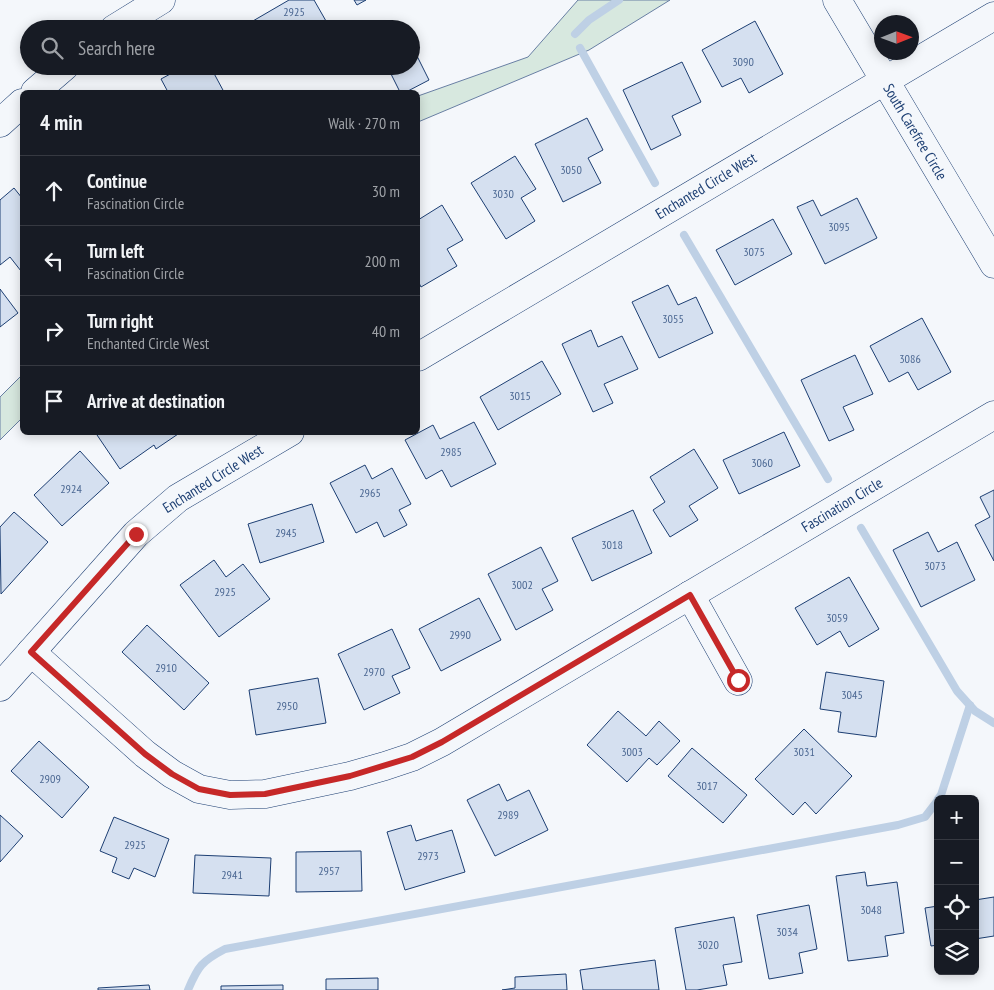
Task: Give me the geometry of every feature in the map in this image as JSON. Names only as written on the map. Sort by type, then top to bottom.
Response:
[{"type":"street","points":[[129,20],[161,0]]},
{"type":"street","name":"South Carefree Circle","points":[[838,0],[884,81],[994,264]]},
{"type":"street","name":"Enchanted Circle West","points":[[420,356],[994,16]]},
{"type":"street","points":[[37,90],[55,75]]},
{"type":"street","points":[[0,123],[20,105]]},
{"type":"street","name":"Fascination Circle","points":[[31,652],[145,754],[172,774],[199,789],[230,795],[265,794],[350,776],[412,757],[442,742],[994,415]]},
{"type":"street","name":"Enchanted Circle West","points":[[0,687],[136,534],[158,513],[178,498],[285,435]]},
{"type":"street","points":[[690,595],[738,680]]},
{"type":"shaded area","points":[[578,0],[670,0],[589,50],[420,121],[420,95],[528,57]]},
{"type":"shaded area","points":[[20,377],[20,420],[0,440],[0,397]]},
{"type":"building","points":[[289,0],[314,0],[325,20],[255,20]]},
{"type":"building","points":[[354,0],[366,0],[357,5]]},
{"type":"building","points":[[755,21],[783,74],[749,93],[741,78],[722,87],[702,50]]},
{"type":"building","points":[[420,62],[429,80],[410,90],[399,90],[392,75],[420,75]]},
{"type":"building","points":[[682,62],[701,102],[672,116],[681,135],[651,150],[623,90]]},
{"type":"building","points":[[168,75],[215,75],[223,90],[167,90],[161,79]]},
{"type":"building","points":[[587,118],[603,150],[588,158],[601,183],[563,202],[535,144]]},
{"type":"building","points":[[515,156],[536,189],[521,198],[535,221],[506,239],[471,183]]},
{"type":"building","points":[[14,188],[20,196],[20,270],[10,257],[0,265],[0,200]]},
{"type":"building","points":[[857,198],[877,238],[825,264],[797,207],[813,200],[821,216]]},
{"type":"building","points":[[442,205],[463,240],[447,249],[457,266],[421,287],[420,285],[420,219]]},
{"type":"building","points":[[773,219],[792,254],[735,285],[716,250]]},
{"type":"building","points":[[668,285],[678,305],[696,297],[713,333],[659,358],[632,302]]},
{"type":"building","points":[[0,289],[18,313],[0,327]]},
{"type":"building","points":[[922,318],[951,372],[918,390],[908,372],[889,382],[870,346]]},
{"type":"building","points":[[591,330],[598,347],[622,336],[638,369],[604,384],[613,403],[593,412],[562,344]]},
{"type":"building","points":[[855,355],[873,394],[843,407],[854,430],[829,441],[801,380]]},
{"type":"building","points":[[542,361],[561,394],[498,430],[480,397]]},
{"type":"building","points":[[474,422],[496,464],[451,487],[442,470],[426,479],[405,440],[414,435],[420,435],[420,432],[433,425],[440,439]]},
{"type":"building","points":[[784,432],[800,466],[739,494],[723,460]]},
{"type":"building","points":[[97,435],[177,435],[156,449],[154,445],[120,469]]},
{"type":"building","points":[[694,449],[718,488],[689,506],[698,520],[670,537],[653,510],[665,502],[650,477]]},
{"type":"building","points":[[80,451],[109,483],[62,526],[34,495]]},
{"type":"building","points":[[365,465],[372,479],[392,468],[411,504],[399,510],[407,525],[384,537],[377,522],[356,533],[330,483]]},
{"type":"building","points":[[994,490],[994,561],[975,525],[990,517],[980,497]]},
{"type":"building","points":[[312,504],[324,542],[260,563],[248,524]]},
{"type":"building","points":[[633,510],[652,553],[592,581],[572,538]]},
{"type":"building","points":[[14,512],[48,542],[1,594],[0,527]]},
{"type":"building","points":[[928,532],[938,552],[957,542],[975,580],[921,607],[893,550]]},
{"type":"building","points":[[541,547],[558,581],[542,589],[553,610],[516,630],[488,574]]},
{"type":"building","points":[[214,560],[226,577],[243,564],[270,599],[219,637],[180,585]]},
{"type":"building","points":[[849,577],[879,629],[849,647],[840,631],[817,645],[795,608]]},
{"type":"building","points":[[479,598],[501,640],[441,671],[419,629]]},
{"type":"building","points":[[147,625],[209,683],[184,710],[122,652]]},
{"type":"building","points":[[392,629],[410,668],[392,676],[400,693],[364,710],[338,654]]},
{"type":"building","points":[[826,672],[884,681],[876,737],[838,732],[841,712],[820,709]]},
{"type":"building","points":[[318,678],[326,723],[256,735],[249,690]]},
{"type":"building","points":[[618,711],[646,736],[659,721],[680,741],[657,765],[649,758],[627,782],[587,745]]},
{"type":"building","points":[[804,729],[852,776],[816,814],[805,802],[793,815],[755,779]]},
{"type":"building","points":[[39,741],[89,787],[62,818],[11,771]]},
{"type":"building","points":[[692,748],[747,795],[723,823],[668,776]]},
{"type":"building","points":[[499,784],[507,801],[529,790],[548,830],[495,856],[467,800]]},
{"type":"building","points":[[0,815],[23,836],[0,862]]},
{"type":"building","points":[[114,817],[169,839],[155,877],[134,868],[129,879],[112,872],[117,858],[100,851]]},
{"type":"building","points":[[411,825],[416,841],[452,830],[465,872],[405,890],[387,832]]},
{"type":"building","points":[[361,851],[362,891],[296,892],[296,852]]},
{"type":"building","points":[[195,855],[271,858],[269,896],[193,893]]},
{"type":"building","points":[[865,872],[867,886],[897,882],[904,933],[885,936],[888,956],[848,961],[836,876]]},
{"type":"building","points":[[994,897],[994,936],[979,938],[979,899]]},
{"type":"building","points":[[809,905],[817,949],[799,953],[803,973],[769,979],[757,915]]},
{"type":"building","points":[[934,907],[934,946],[931,946],[925,908]]},
{"type":"building","points":[[734,917],[742,962],[723,965],[727,985],[686,990],[675,928]]},
{"type":"building","points":[[655,960],[659,990],[583,990],[580,970]]},
{"type":"building","points":[[566,974],[567,990],[502,990],[515,988],[515,977]]},
{"type":"building","points":[[378,978],[378,990],[326,990],[326,979]]},
{"type":"building","points":[[149,985],[150,990],[98,990],[98,988]]},
{"type":"building","points":[[283,985],[283,990],[221,990],[221,986]]},
{"type":"waterway","points":[[575,34],[589,20],[619,0]]},
{"type":"waterway","points":[[580,48],[655,183]]},
{"type":"waterway","points":[[684,235],[828,479]]},
{"type":"waterway","points":[[861,528],[957,691],[975,711],[994,723]]},
{"type":"waterway","points":[[941,795],[970,705]]},
{"type":"waterway","points":[[188,990],[202,965],[225,949],[898,825],[925,817],[934,805]]},
{"type":"route","points":[[136,534],[31,652],[145,754],[172,774],[199,789],[230,795],[265,794],[350,776],[412,757],[442,742],[690,595],[738,680]]}]
